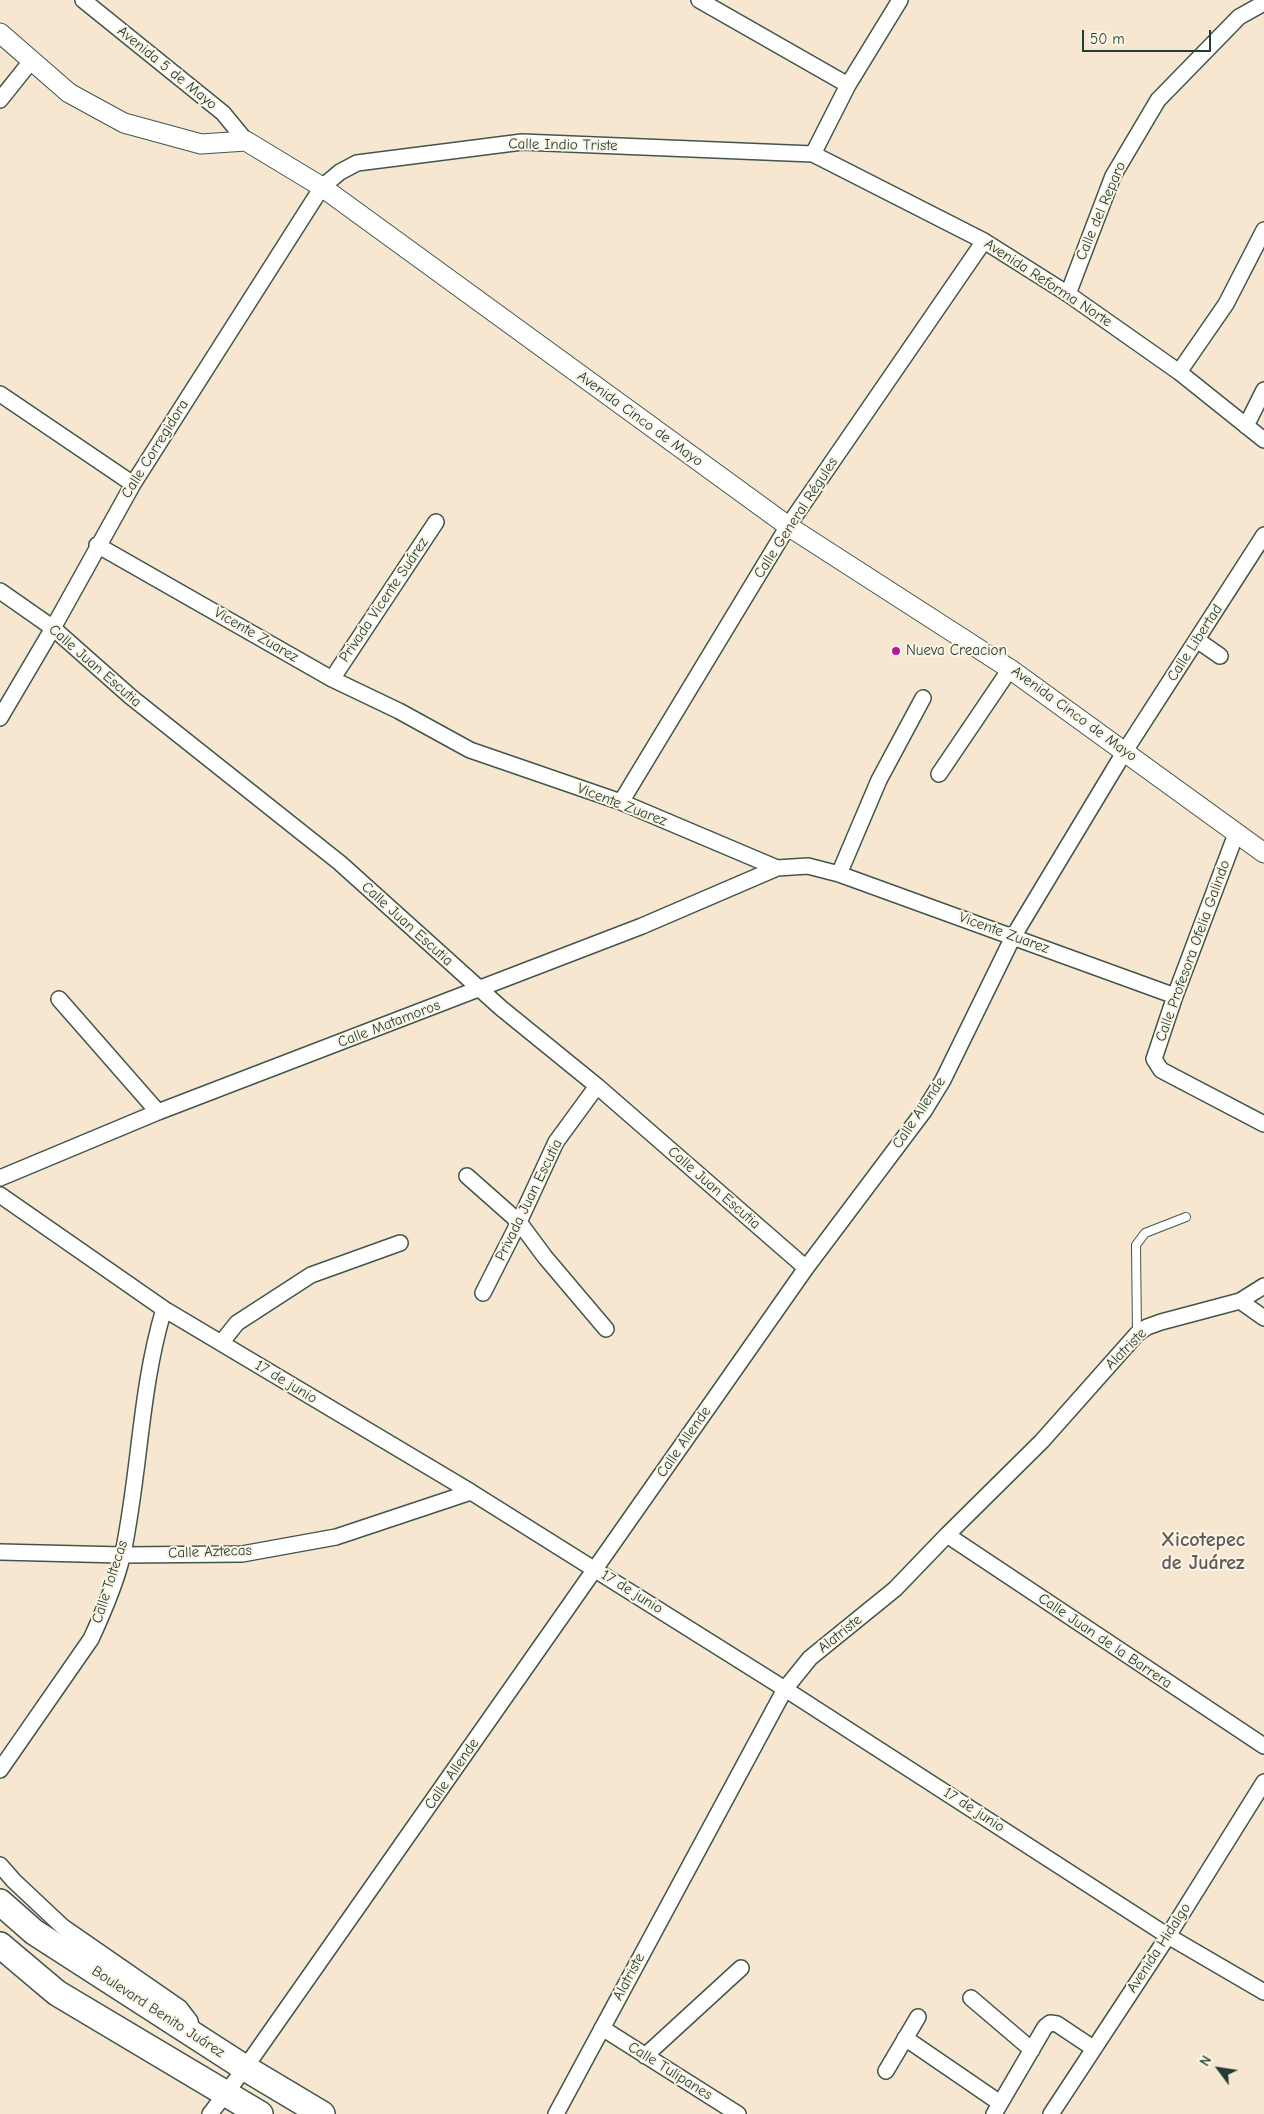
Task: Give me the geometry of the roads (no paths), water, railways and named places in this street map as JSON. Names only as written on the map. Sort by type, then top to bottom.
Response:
[{"type":"main road","name":"Boulevard Benito Juárez","points":[[0,1902],[34,1932],[245,2068],[322,2114]]},
{"type":"main road","points":[[0,1945],[57,1993],[260,2114]]},
{"type":"street","name":"Avenida 5 de Mayo","points":[[83,0],[223,113],[246,141]]},
{"type":"street","points":[[699,0],[848,85]]},
{"type":"street","points":[[813,154],[848,85],[900,0]]},
{"type":"street","name":"Calle del Reparo","points":[[1068,294],[1113,176],[1158,100],[1239,17],[1264,3]]},
{"type":"street","points":[[0,34],[69,93],[124,123],[201,144],[246,141]]},
{"type":"street","points":[[0,100],[32,60]]},
{"type":"street","name":"Avenida Cinco de Mayo","points":[[246,141],[322,187],[788,526],[1010,669],[1125,751],[1236,834],[1264,852]]},
{"type":"street","name":"Calle Indio Triste","points":[[322,187],[340,172],[357,162],[522,142],[813,154]]},
{"type":"street","name":"Avenida Reforma Norte","points":[[813,154],[984,241],[1068,294],[1179,372],[1264,440]]},
{"type":"street","name":"Calle Corregidora","points":[[0,718],[53,628],[97,545],[133,484],[322,187]]},
{"type":"street","points":[[1179,372],[1226,304],[1264,230]]},
{"type":"street","name":"Calle General Régules","points":[[621,802],[788,526],[984,241]]},
{"type":"street","points":[[1246,426],[1264,390]]},
{"type":"street","points":[[0,394],[133,484]]},
{"type":"street","name":"Privada Vicente Suárez","points":[[332,679],[436,522]]},
{"type":"street","name":"Calle Libertad","points":[[1125,751],[1196,640],[1260,552],[1264,535]]},
{"type":"street","name":"Vicente Zuarez","points":[[97,545],[332,679],[399,711],[470,750],[621,802],[777,868],[808,866],[839,874],[1175,996]]},
{"type":"street","name":"Calle Juan Escutia","points":[[0,591],[53,628],[131,697],[340,863],[481,989],[597,1086],[806,1268]]},
{"type":"street","points":[[1196,640],[1220,656]]},
{"type":"street","points":[[939,774],[1010,669]]},
{"type":"street","points":[[839,874],[879,780],[923,698]]},
{"type":"street","name":"Calle Allende","points":[[210,2114],[245,2068],[806,1268],[924,1112],[943,1080],[1013,937],[1125,751]]},
{"type":"street","name":"Calle Profesora Ofelia Galindo","points":[[1236,834],[1175,996],[1154,1059],[1162,1070],[1264,1124]]},
{"type":"street","name":"Calle Matamoros","points":[[0,1178],[158,1112],[642,926],[777,868]]},
{"type":"street","points":[[59,999],[158,1112]]},
{"type":"street","name":"Privada Juan Escutia","points":[[483,1293],[519,1222],[556,1142],[597,1086]]},
{"type":"street","points":[[467,1176],[519,1222],[545,1257],[606,1329]]},
{"type":"street","name":"17 de junio","points":[[0,1195],[164,1309],[471,1492],[596,1569],[1168,1936],[1264,1992]]},
{"type":"street","points":[[221,1343],[237,1323],[311,1275],[400,1243]]},
{"type":"street","name":"Alatriste","points":[[556,2114],[785,1689],[810,1658],[895,1589],[1042,1441],[1137,1334],[1147,1327],[1161,1322],[1240,1301],[1264,1286]]},
{"type":"street","points":[[1240,1301],[1264,1318]]},
{"type":"street","name":"Calle Toltecas","points":[[0,1770],[91,1639],[101,1618],[122,1554],[153,1345],[164,1309]]},
{"type":"street","name":"Calle Aztecas","points":[[0,1552],[242,1554],[336,1537],[471,1492]]},
{"type":"street","name":"Calle Juan de la Barrera","points":[[947,1535],[1264,1746]]},
{"type":"street","name":"Avenida Hidalgo","points":[[1051,2114],[1168,1936],[1264,1782]]},
{"type":"street","points":[[0,1865],[14,1881],[63,1927],[180,2008],[190,2021],[192,2034]]},
{"type":"street","points":[[645,2056],[741,1968]]},
{"type":"street","points":[[971,1998],[1032,2050]]},
{"type":"street","points":[[886,2071],[918,2017]]},
{"type":"street","points":[[905,2038],[997,2109],[1045,2027],[1050,2022],[1057,2024],[1093,2048]]},
{"type":"street","name":"Calle Tulipanes","points":[[602,2028],[738,2114]]},
{"type":"lane","points":[[1137,1334],[1136,1245],[1145,1233],[1186,1217]]},
{"type":"place","name":"Nueva Creacion","points":[[896,651]]},
{"type":"district","name":"Xicotepec de Juárez","points":[[1203,1552]]}]
